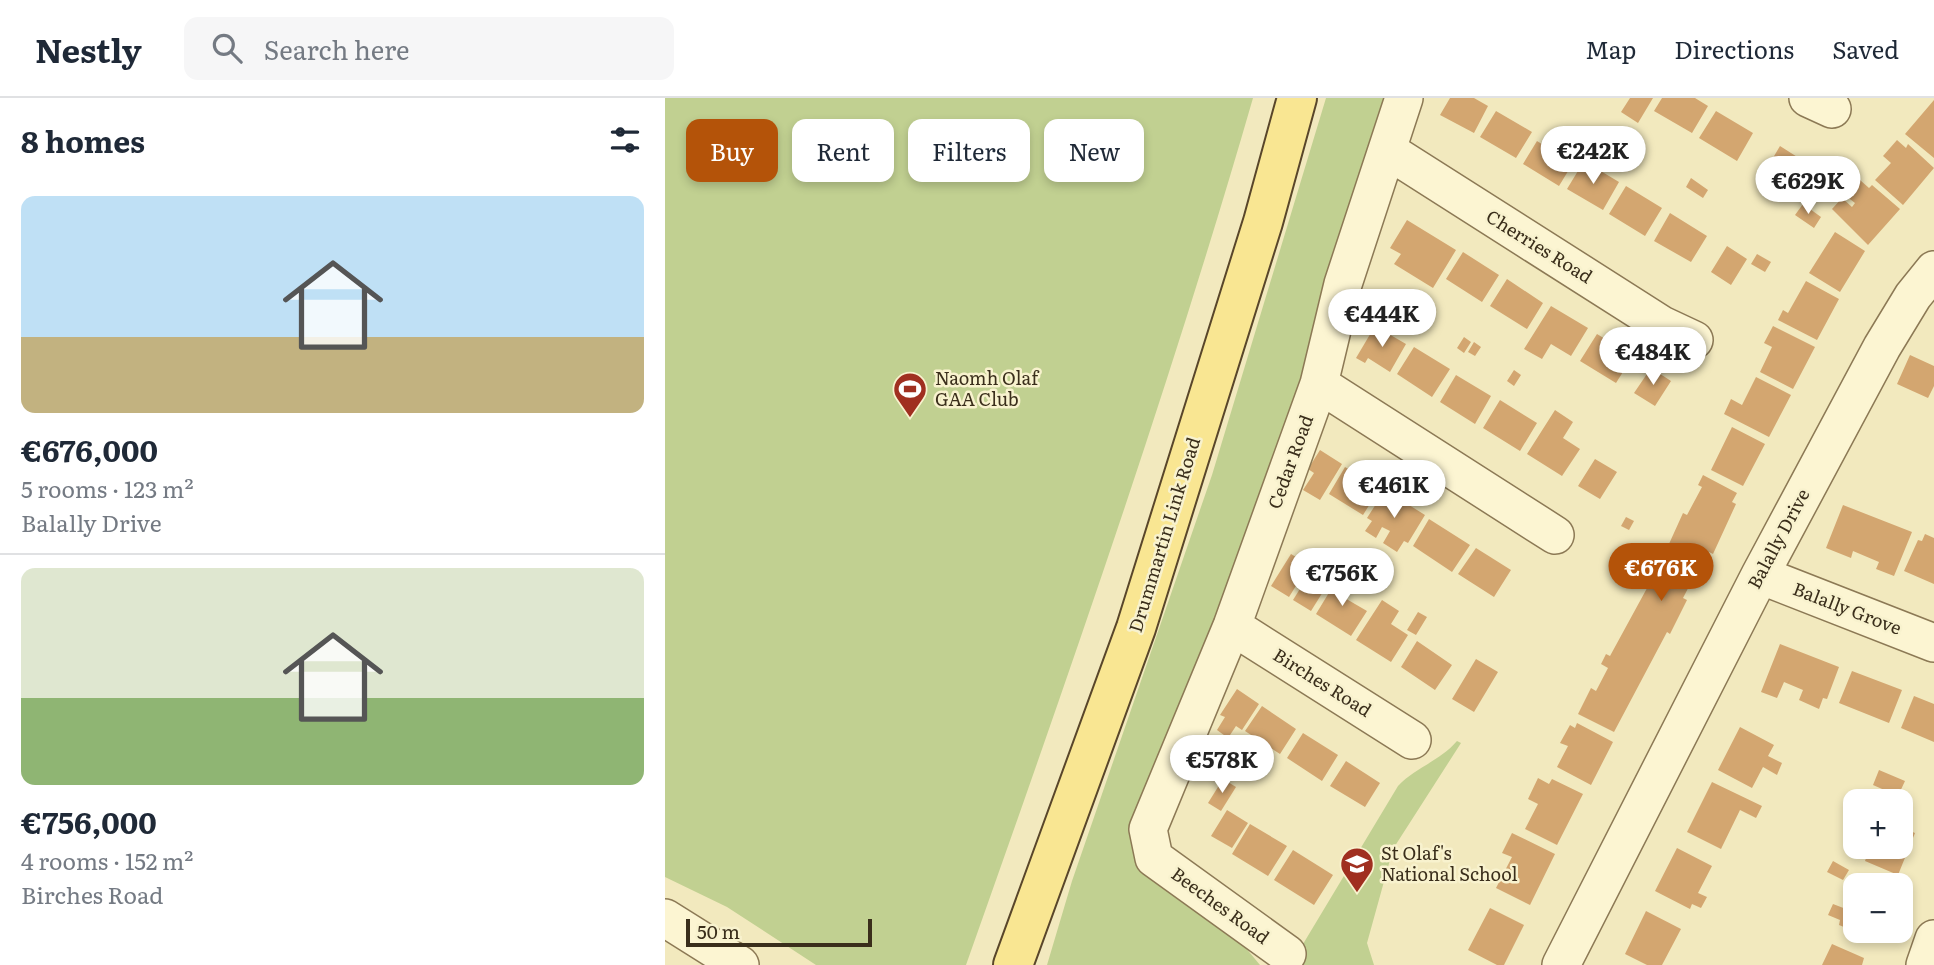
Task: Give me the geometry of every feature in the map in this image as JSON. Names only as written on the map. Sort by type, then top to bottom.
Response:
[{"type":"main road","name":"Drummartin Link Road","points":[[1013,965],[1136,628],[1263,222],[1297,98]]},
{"type":"street","name":"Cedar Road","points":[[1154,858],[1148,829],[1233,626],[1319,384],[1343,284],[1404,98]]},
{"type":"street","name":"Cherries Road","points":[[1387,150],[1662,325],[1694,340]]},
{"type":"street","name":"Balally Drive","points":[[1561,965],[1760,575],[1882,347],[1927,290]]},
{"type":"street","points":[[1319,384],[1555,535]]},
{"type":"street","name":"Balally Grove","points":[[1760,575],[1934,643]]},
{"type":"street","name":"Birches Road","points":[[1233,626],[1412,740]]},
{"type":"street","name":"Beeches Road","points":[[1154,858],[1287,954]]},
{"type":"street","points":[[665,918],[740,965]]},
{"type":"street","points":[[1925,965],[1934,939]]},
{"type":"green space","name":"Naomh Olaf GAA Club","points":[[665,98],[1253,98],[1152,426],[966,965],[816,965],[727,907],[665,877]]},
{"type":"green space","points":[[1326,98],[1391,98],[1335,286],[1273,472],[1134,839],[1240,941],[1260,965],[1047,965],[1072,881],[1212,475]]},
{"type":"green space","name":"St Olaf's National School","points":[[1457,741],[1461,743],[1393,849],[1367,943],[1374,965],[1300,965],[1294,959],[1398,786]]},
{"type":"building","points":[[1450,98],[1474,98],[1488,106],[1474,133],[1440,115]]},
{"type":"building","points":[[1630,98],[1653,98],[1638,123],[1621,112]]},
{"type":"building","points":[[1662,98],[1695,98],[1708,106],[1692,133],[1654,111]]},
{"type":"building","points":[[1934,100],[1934,158],[1905,134]]},
{"type":"building","points":[[1496,111],[1532,132],[1516,158],[1480,137]]},
{"type":"building","points":[[1716,111],[1753,133],[1737,161],[1699,138]]},
{"type":"building","points":[[1567,135],[1584,145],[1559,186],[1523,164],[1537,141],[1556,153]]},
{"type":"building","points":[[1897,140],[1906,148],[1908,144],[1934,168],[1903,205],[1875,180],[1891,163],[1883,156]]},
{"type":"building","points":[[1780,146],[1802,160],[1785,186],[1764,173]]},
{"type":"building","points":[[1584,161],[1619,182],[1603,210],[1567,189]]},
{"type":"building","points":[[1691,178],[1708,190],[1703,198],[1686,187]]},
{"type":"building","points":[[1860,180],[1869,188],[1872,185],[1900,209],[1868,245],[1832,209],[1842,198],[1852,207],[1855,203],[1846,196]]},
{"type":"building","points":[[1626,186],[1662,208],[1645,236],[1609,214]]},
{"type":"building","points":[[1803,204],[1821,217],[1814,228],[1795,215]]},
{"type":"building","points":[[1670,213],[1707,236],[1691,262],[1654,241]]},
{"type":"building","points":[[1407,220],[1456,250],[1433,288],[1394,264],[1401,254],[1390,248]]},
{"type":"building","points":[[1835,232],[1865,251],[1840,292],[1809,273]]},
{"type":"building","points":[[1727,246],[1747,259],[1731,285],[1711,272]]},
{"type":"building","points":[[1463,252],[1499,275],[1482,302],[1446,279]]},
{"type":"building","points":[[1757,254],[1771,262],[1765,272],[1751,264]]},
{"type":"building","points":[[1507,279],[1543,303],[1527,329],[1490,306]]},
{"type":"building","points":[[1806,281],[1839,299],[1817,340],[1778,320],[1783,310],[1788,313]]},
{"type":"building","points":[[1551,306],[1588,328],[1571,356],[1551,344],[1542,359],[1524,349]]},
{"type":"building","points":[[1375,326],[1406,344],[1390,372],[1368,358],[1365,363],[1356,358]]},
{"type":"building","points":[[1773,326],[1815,347],[1793,389],[1760,372],[1772,347],[1764,343]]},
{"type":"building","points":[[1597,334],[1633,356],[1616,383],[1580,361]]},
{"type":"building","points":[[1464,337],[1471,342],[1464,353],[1457,348]]},
{"type":"building","points":[[1474,342],[1481,347],[1475,356],[1468,352]]},
{"type":"building","points":[[1414,347],[1450,369],[1432,397],[1397,374]]},
{"type":"building","points":[[1910,355],[1934,366],[1934,386],[1928,398],[1897,384]]},
{"type":"building","points":[[1651,368],[1671,381],[1655,406],[1634,393]]},
{"type":"building","points":[[1514,370],[1521,375],[1514,386],[1507,381]]},
{"type":"building","points":[[1456,375],[1491,396],[1475,424],[1440,402]]},
{"type":"building","points":[[1756,377],[1791,395],[1769,437],[1724,414],[1731,399],[1742,405]]},
{"type":"building","points":[[1500,400],[1537,423],[1520,451],[1483,428]]},
{"type":"building","points":[[1555,410],[1573,422],[1563,438],[1580,449],[1562,476],[1527,454]]},
{"type":"building","points":[[1732,427],[1765,444],[1743,486],[1711,470]]},
{"type":"building","points":[[1320,450],[1342,464],[1320,500],[1303,490],[1314,473],[1308,469]]},
{"type":"building","points":[[1595,459],[1617,472],[1600,499],[1578,486]]},
{"type":"building","points":[[1345,467],[1380,488],[1363,515],[1329,494]]},
{"type":"building","points":[[1703,475],[1737,493],[1732,502],[1736,504],[1713,554],[1709,552],[1706,557],[1713,560],[1705,575],[1697,571],[1683,598],[1687,600],[1670,634],[1667,632],[1614,732],[1578,714],[1591,688],[1596,691],[1608,668],[1601,664],[1606,654],[1610,656],[1652,579],[1643,574],[1644,565],[1659,566],[1683,513],[1687,515],[1702,487],[1698,485]]},
{"type":"building","points":[[1385,490],[1425,515],[1408,543],[1404,541],[1397,552],[1383,543],[1390,531],[1382,527],[1376,538],[1365,531],[1372,521],[1367,518]]},
{"type":"building","points":[[1843,505],[1912,532],[1894,576],[1876,569],[1879,562],[1853,551],[1851,558],[1826,548]]},
{"type":"building","points":[[1626,517],[1634,521],[1629,530],[1621,526]]},
{"type":"building","points":[[1429,519],[1470,545],[1452,572],[1413,546]]},
{"type":"building","points":[[1925,534],[1934,538],[1934,584],[1904,571],[1918,540],[1922,541]]},
{"type":"building","points":[[1476,548],[1511,570],[1494,597],[1458,574]]},
{"type":"building","points":[[1291,554],[1309,565],[1289,597],[1271,586]]},
{"type":"building","points":[[1350,554],[1369,567],[1364,576],[1344,564]]},
{"type":"building","points":[[1313,568],[1331,579],[1311,611],[1293,600]]},
{"type":"building","points":[[1347,572],[1355,577],[1343,597],[1367,611],[1351,636],[1316,614],[1333,586],[1337,589]]},
{"type":"building","points":[[1382,600],[1399,611],[1391,624],[1408,635],[1391,662],[1356,640]]},
{"type":"building","points":[[1418,612],[1427,617],[1416,635],[1407,630]]},
{"type":"building","points":[[1417,641],[1452,665],[1435,690],[1401,667]]},
{"type":"building","points":[[1780,644],[1839,667],[1827,699],[1823,698],[1819,709],[1799,700],[1803,690],[1784,682],[1777,698],[1761,692]]},
{"type":"building","points":[[1476,659],[1498,672],[1474,712],[1452,699]]},
{"type":"building","points":[[1852,671],[1902,690],[1889,723],[1839,703]]},
{"type":"building","points":[[1237,689],[1259,704],[1242,730],[1236,726],[1228,738],[1217,730],[1225,717],[1220,715]]},
{"type":"building","points":[[1914,696],[1934,704],[1934,742],[1901,728]]},
{"type":"building","points":[[1262,706],[1296,729],[1280,754],[1245,731]]},
{"type":"building","points":[[1577,723],[1613,742],[1591,785],[1557,767],[1568,746],[1560,743],[1570,725],[1575,728]]},
{"type":"building","points":[[1740,727],[1774,745],[1768,756],[1782,763],[1777,775],[1763,767],[1752,788],[1718,770]]},
{"type":"building","points":[[1303,733],[1338,755],[1322,781],[1287,758]]},
{"type":"building","points":[[1346,761],[1380,783],[1365,807],[1330,786]]},
{"type":"building","points":[[1879,770],[1905,781],[1901,789],[1882,789],[1873,785]]},
{"type":"building","points":[[1538,778],[1549,784],[1552,779],[1583,794],[1557,845],[1525,829],[1538,804],[1528,799]]},
{"type":"building","points":[[1223,779],[1236,787],[1221,811],[1208,803]]},
{"type":"building","points":[[1712,782],[1762,806],[1756,818],[1740,810],[1721,849],[1687,832]]},
{"type":"building","points":[[1227,810],[1248,823],[1232,848],[1211,836]]},
{"type":"building","points":[[1250,824],[1287,846],[1268,876],[1232,854]]},
{"type":"building","points":[[1512,833],[1555,854],[1530,905],[1496,888],[1512,857],[1502,853]]},
{"type":"building","points":[[1677,848],[1712,866],[1698,893],[1707,897],[1701,908],[1692,904],[1690,909],[1655,891]]},
{"type":"building","points":[[1293,850],[1333,875],[1314,905],[1274,880]]},
{"type":"building","points":[[1866,859],[1904,859],[1899,873],[1865,861]]},
{"type":"building","points":[[1833,861],[1849,870],[1843,873],[1843,880],[1827,872]]},
{"type":"building","points":[[1833,904],[1843,908],[1843,927],[1839,925],[1840,920],[1828,915]]},
{"type":"building","points":[[1490,908],[1524,925],[1504,965],[1497,965],[1468,950]]},
{"type":"building","points":[[1646,911],[1681,929],[1662,965],[1647,965],[1625,954]]},
{"type":"building","points":[[1832,944],[1864,958],[1862,965],[1822,965]]},
{"type":"place","name":"Naomh Olaf GAA Club","points":[[910,419]]},
{"type":"place","name":"St Olaf's National School","points":[[1357,894]]}]
